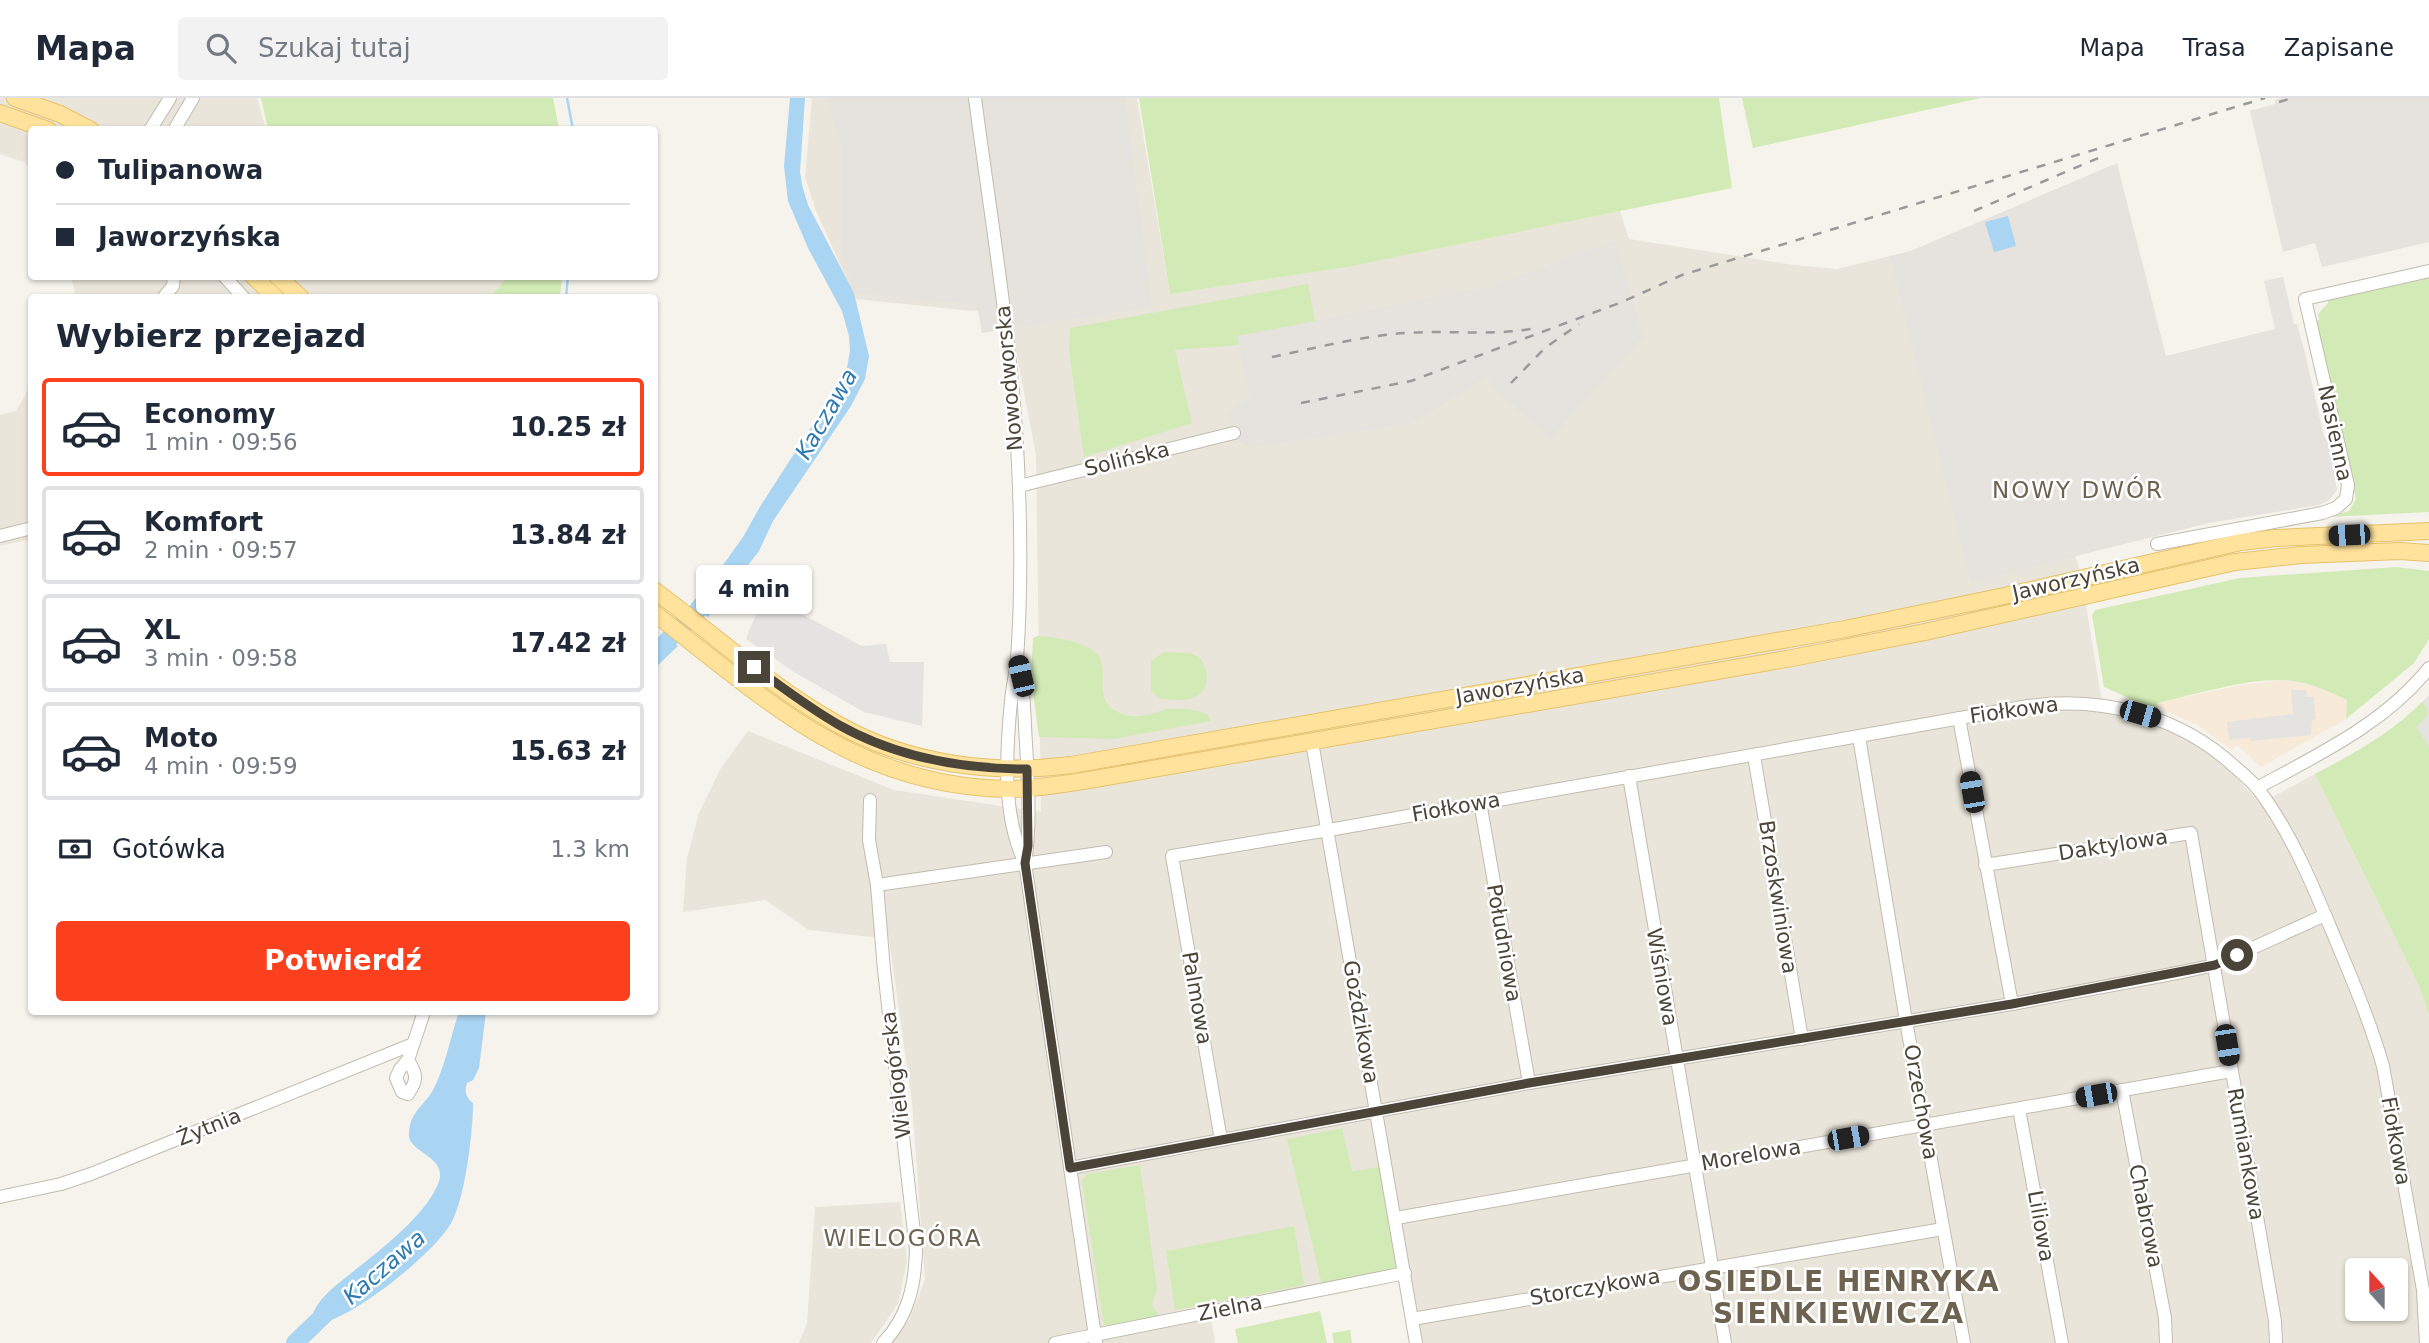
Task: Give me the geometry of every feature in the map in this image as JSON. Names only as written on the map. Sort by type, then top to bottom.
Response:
[{"type":"main road","points":[[15,98],[60,114],[83,126]]},
{"type":"main road","points":[[0,113],[37,126]]},
{"type":"main road","points":[[257,280],[272,294]]},
{"type":"main road","points":[[281,280],[297,294]]},
{"type":"main road","name":"Jaworzyńska","points":[[659,593],[807,706],[839,726],[875,743],[951,763],[1027,769],[1071,765],[1845,629],[2241,542],[2429,531]]},
{"type":"main road","name":"Jaworzyńska","points":[[658,616],[798,723],[861,758],[935,781],[1008,789],[1089,780],[1312,742],[1911,635],[2235,562],[2311,555],[2400,551],[2429,553]]},
{"type":"street","points":[[152,126],[170,98]]},
{"type":"street","points":[[176,126],[193,98]]},
{"type":"street","name":"Nowodworska","points":[[975,98],[1007,336],[1019,486],[1017,660],[1011,700],[1009,806],[1016,845],[1025,863],[1096,1339]]},
{"type":"street","name":"Nasienna","points":[[2157,544],[2322,513],[2336,508],[2346,499],[2348,485],[2305,299],[2429,271]]},
{"type":"street","points":[[228,280],[240,294]]},
{"type":"street","name":"Solińska","points":[[1019,486],[1234,433]]},
{"type":"street","points":[[0,536],[28,529]]},
{"type":"street","name":"Nowodworska","points":[[1017,660],[1025,701],[1028,846],[1025,863]]},
{"type":"street","points":[[2257,788],[2345,740],[2377,718],[2413,687],[2429,668]]},
{"type":"street","name":"Fiołkowa","points":[[1172,856],[2050,703],[2100,704],[2180,728],[2204,741],[2257,788],[2283,827],[2325,915],[2373,1029],[2383,1066],[2423,1290],[2427,1343]]},
{"type":"street","points":[[1959,718],[2012,1004]]},
{"type":"street","name":"Orzechowa","points":[[1859,737],[1906,1021],[1964,1343]]},
{"type":"street","name":"Goździkowa","points":[[1312,742],[1416,1343]]},
{"type":"street","name":"Brzoskwiniowa","points":[[1754,756],[1802,1039]]},
{"type":"street","name":"Wiśniowa","points":[[1629,776],[1725,1343]]},
{"type":"street","name":"Wielogórska","points":[[870,800],[869,840],[877,885],[916,1250],[912,1296],[891,1335],[883,1343]]},
{"type":"street","name":"Południowa","points":[[1480,802],[1529,1083]]},
{"type":"street","name":"Daktylowa","points":[[1985,865],[2191,833],[2215,965]]},
{"type":"street","points":[[877,885],[1106,852]]},
{"type":"street","name":"Palmowa","points":[[1172,856],[1221,1140]]},
{"type":"street","points":[[1070,1168],[1529,1083],[2012,1004],[2215,965],[2325,915]]},
{"type":"street","name":"Rumiankowa","points":[[2215,965],[2275,1321],[2276,1343]]},
{"type":"street","points":[[408,1060],[423,1015]]},
{"type":"street","name":"Żytnia","points":[[0,1197],[61,1184],[91,1174],[413,1044]]},
{"type":"street","name":"Morelowa","points":[[1396,1218],[2231,1071]]},
{"type":"street","name":"Chabrowa","points":[[2122,1090],[2165,1318],[2166,1343]]},
{"type":"street","name":"Liliowa","points":[[2019,1109],[2062,1343]]},
{"type":"street","name":"Storczykowa","points":[[1412,1320],[1712,1266],[1943,1229]]},
{"type":"street","name":"Zielna","points":[[1055,1343],[1096,1339],[1405,1273]]},
{"type":"shaded area","points":[[0,98],[257,98],[265,126],[28,126],[28,165],[0,154]]},
{"type":"shaded area","points":[[812,98],[1137,98],[1170,294],[1348,267],[1620,211],[1629,239],[1794,265],[1837,269],[1911,251],[1977,223],[2081,575],[2102,703],[2206,742],[2260,804],[2315,774],[2419,986],[2429,1015],[2429,1343],[1416,1343],[1404,1277],[1211,1319],[1215,1343],[891,1343],[909,1320],[925,1280],[912,1102],[889,939],[809,930],[765,900],[683,912],[687,858],[699,813],[721,768],[748,731],[894,790],[1041,812],[1036,455],[1008,309],[972,311],[856,299],[816,211],[805,177]]},
{"type":"shaded area","points":[[827,98],[1125,98],[1152,307],[982,333],[977,305],[854,293],[842,254],[842,146]]},
{"type":"shaded area","points":[[2429,98],[2429,242],[2322,267],[2315,243],[2283,252],[2250,111],[2275,104],[2275,100]]},
{"type":"shaded area","points":[[2117,163],[2166,356],[2275,329],[2264,281],[2283,277],[2294,324],[2297,324],[2305,353],[2324,437],[2329,441],[2337,490],[2328,501],[2319,505],[2209,523],[1971,582],[1890,256],[1911,251]]},
{"type":"shaded area","points":[[1615,241],[1643,337],[1550,439],[1492,386],[1487,377],[1412,423],[1249,448],[1236,439],[1229,414],[1250,396],[1237,336],[1491,286]]},
{"type":"shaded area","points":[[72,280],[505,280],[493,294],[75,294]]},
{"type":"shaded area","points":[[28,387],[28,540],[0,546],[0,415],[16,411]]},
{"type":"shaded area","points":[[764,594],[862,646],[886,644],[890,662],[924,662],[922,726],[864,712],[794,672],[746,639]]},
{"type":"shaded area","points":[[2282,680],[2317,686],[2348,700],[2346,719],[2261,767],[2237,745],[2232,750],[2196,724],[2157,707],[2157,703],[2241,685]]},
{"type":"shaded area","points":[[2291,690],[2306,690],[2307,697],[2314,697],[2316,719],[2312,720],[2311,735],[2251,741],[2251,738],[2229,740],[2227,722],[2293,714]]},
{"type":"shaded area","points":[[2429,695],[2429,714],[2423,701]]},
{"type":"shaded area","points":[[2429,714],[2429,746],[2416,727]]},
{"type":"shaded area","points":[[900,1202],[907,1261],[898,1304],[871,1343],[799,1343],[807,1323],[815,1207]]},
{"type":"green space","points":[[261,98],[553,98],[558,126],[267,126]]},
{"type":"green space","points":[[1139,98],[1719,98],[1732,188],[1348,267],[1170,294]]},
{"type":"green space","points":[[1742,98],[1981,98],[1753,148]]},
{"type":"green space","points":[[2429,277],[2429,512],[2329,517],[2349,511],[2356,499],[2316,321],[2319,320],[2318,314],[2328,300]]},
{"type":"green space","points":[[504,280],[562,280],[560,294],[493,294]]},
{"type":"green space","points":[[1308,284],[1315,321],[1237,336],[1239,345],[1175,350],[1192,423],[1084,457],[1069,351],[1070,328]]},
{"type":"green space","points":[[2396,567],[2429,571],[2429,639],[2414,663],[2346,719],[2347,700],[2315,686],[2289,680],[2250,682],[2218,688],[2157,703],[2158,711],[2104,687],[2092,615],[2095,610],[2240,578]]},
{"type":"green space","points":[[1038,636],[1074,642],[1091,649],[1101,661],[1106,701],[1122,714],[1134,716],[1169,709],[1186,709],[1207,714],[1211,721],[1113,739],[1039,737],[1031,678],[1033,638]]},
{"type":"green space","points":[[1164,652],[1190,653],[1200,658],[1207,676],[1205,688],[1201,693],[1189,699],[1178,700],[1160,699],[1151,691],[1151,661]]},
{"type":"green space","points":[[2423,701],[2429,714],[2417,727],[2429,746],[2429,1015],[2419,986],[2315,774],[2386,732]]},
{"type":"green space","points":[[1342,1128],[1352,1171],[1379,1167],[1397,1267],[1322,1285],[1287,1139]]},
{"type":"green space","points":[[1140,1165],[1157,1289],[1152,1305],[1159,1316],[1116,1327],[1104,1325],[1082,1181],[1087,1174]]},
{"type":"green space","points":[[1294,1226],[1304,1285],[1175,1310],[1166,1251]]},
{"type":"green space","points":[[1320,1311],[1327,1343],[1238,1343],[1235,1329]]},
{"type":"green space","points":[[1350,1330],[1352,1343],[1334,1343],[1332,1333]]},
{"type":"water","points":[[790,98],[805,98],[800,172],[802,185],[808,205],[854,293],[869,356],[865,379],[851,406],[773,521],[759,551],[708,617],[691,604],[743,537],[836,389],[847,368],[850,351],[842,311],[808,248],[788,201],[784,166]]},
{"type":"water","points":[[2008,216],[2016,246],[1994,252],[1985,222]]},
{"type":"water","points":[[664,635],[678,646],[658,665],[658,641]]},
{"type":"water","points":[[458,1015],[486,1015],[479,1068],[473,1080],[466,1086],[466,1094],[473,1103],[472,1131],[464,1183],[450,1225],[418,1261],[389,1285],[348,1312],[308,1330],[314,1311],[322,1299],[411,1222],[438,1184],[438,1167],[414,1146],[409,1134],[412,1119],[431,1094],[445,1061]]},
{"type":"waterway","points":[[567,98],[572,126]]},
{"type":"waterway","points":[[566,294],[568,280]]},
{"type":"waterway","name":"Kaczawa","points":[[658,650],[714,594]]},
{"type":"waterway","name":"Kaczawa","points":[[295,1343],[325,1314]]},
{"type":"railway","points":[[1301,403],[1411,381],[1622,302],[1682,275],[2265,98]]},
{"type":"railway","points":[[2279,102],[2292,98]]},
{"type":"railway","points":[[1974,211],[2103,156]]},
{"type":"railway","points":[[1511,383],[1545,348],[1579,324]]},
{"type":"railway","points":[[1272,357],[1389,335],[1531,329]]},
{"type":"district","name":"NOWY DWÓR","points":[[2078,490]]},
{"type":"district","name":"WIELOGÓRA","points":[[903,1238]]},
{"type":"district","name":"OSIEDLE HENRYKA SIENKIEWICZA","points":[[1839,1297]]},
{"type":"route","points":[[754,667],[807,706],[839,726],[875,743],[951,763],[981,768],[1027,769],[1028,846],[1025,863],[1070,1168],[1529,1083],[2012,1004],[2215,965],[2237,955]]}]
